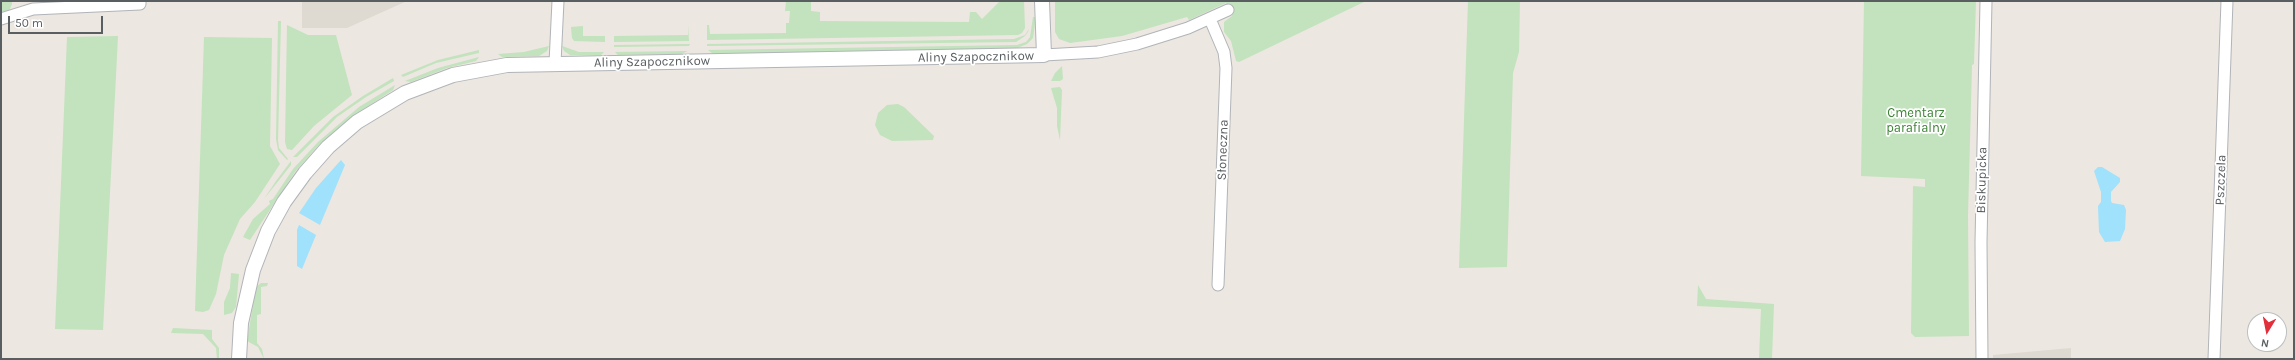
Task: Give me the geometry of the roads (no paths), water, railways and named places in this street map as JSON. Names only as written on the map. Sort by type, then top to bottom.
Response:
[{"type":"street","points":[[1,19],[33,10],[140,4],[140,1]]},
{"type":"street","points":[[555,63],[558,1]]},
{"type":"street","points":[[1042,1],[1044,56]]},
{"type":"street","name":"Biskupicka","points":[[1982,359],[1983,87],[1986,1]]},
{"type":"street","name":"Pszczela","points":[[2214,359],[2227,1]]},
{"type":"street","name":"Aliny Szapocznikow","points":[[239,359],[244,305],[260,250],[276,216],[294,187],[328,147],[371,112],[405,93],[426,84],[464,72],[489,67],[555,63],[1044,56],[1078,54],[1117,48],[1154,39],[1210,19],[1228,10]]},
{"type":"street","name":"Słoneczna","points":[[1210,19],[1224,52],[1226,68],[1218,285]]},
{"type":"water","points":[[341,160],[345,165],[320,225],[299,213],[316,188]]},
{"type":"water","points":[[2098,167],[2102,167],[2120,178],[2120,182],[2111,192],[2111,201],[2112,203],[2124,205],[2126,210],[2125,229],[2120,241],[2105,242],[2099,232],[2098,206],[2101,202],[2101,192],[2094,171]]},
{"type":"water","points":[[299,225],[316,235],[302,269],[297,266],[297,230]]},
{"type":"park label","name":"Cmentarz parafialny","points":[[1916,120]]}]
